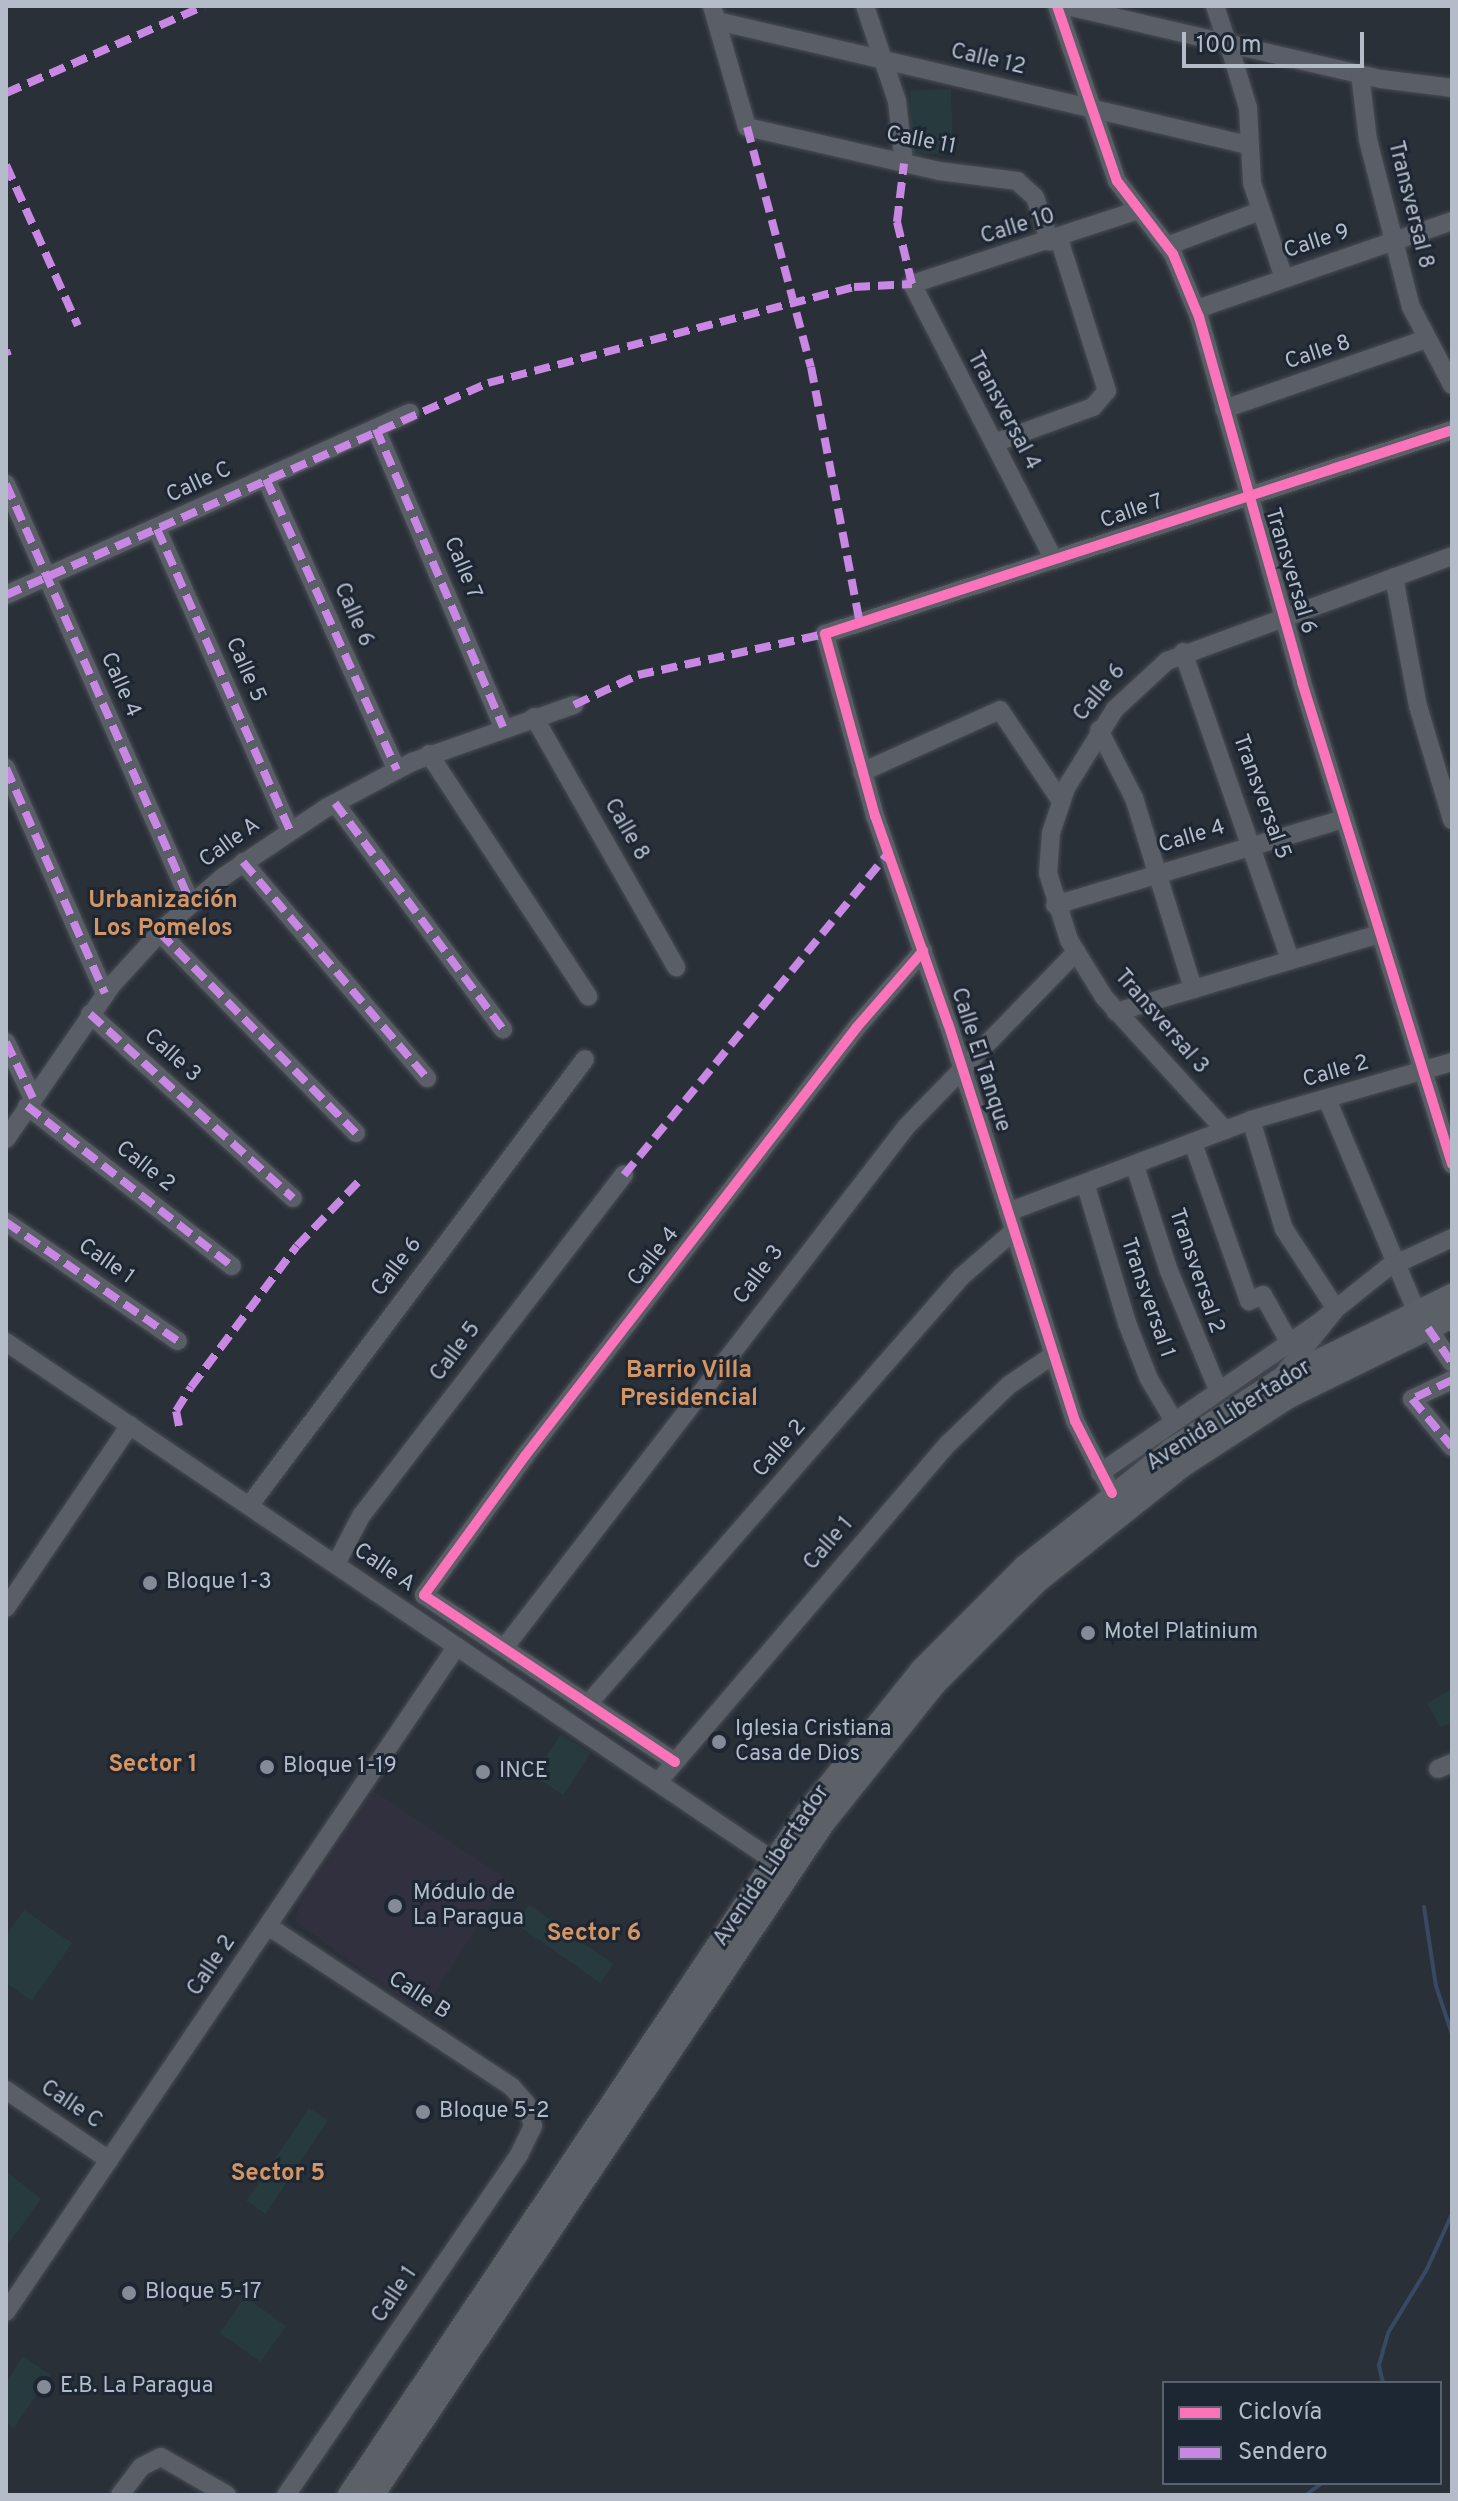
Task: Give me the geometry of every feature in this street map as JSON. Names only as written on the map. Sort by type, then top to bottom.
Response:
[{"type":"main road","name":"Avenida Libertador","points":[[349,2495],[782,1867],[911,1711],[991,1625],[1077,1546],[1259,1416],[1422,1319],[1452,1295]]},
{"type":"main road","name":"Avenida Libertador","points":[[373,2495],[782,1867],[849,1755],[921,1670],[1106,1483],[1279,1380],[1422,1319],[1452,1317]]},
{"type":"street","points":[[865,6],[897,101],[904,163]]},
{"type":"street","name":"Transversal 6","points":[[1057,6],[1117,181],[1136,211],[1167,246],[1197,309],[1283,617],[1452,1162]]},
{"type":"street","points":[[1067,6],[1360,74],[1452,88]]},
{"type":"street","points":[[1215,6],[1246,99],[1248,145],[1260,211],[1284,278]]},
{"type":"street","name":"Calle 12","points":[[714,14],[884,59],[1248,145]]},
{"type":"street","name":"Calle 11","points":[[714,14],[747,127],[904,163],[1004,177],[1025,185],[1035,197],[1054,241]]},
{"type":"street","name":"Transversal 8","points":[[1360,74],[1368,140],[1411,307],[1452,385]]},
{"type":"street","name":"Calle 10","points":[[912,284],[1054,241],[1136,211]]},
{"type":"street","points":[[1167,246],[1260,211]]},
{"type":"street","name":"Calle 9","points":[[1197,309],[1452,221]]},
{"type":"street","points":[[994,443],[1082,411],[1105,397],[1105,374],[1054,241]]},
{"type":"street","name":"Transversal 4","points":[[912,284],[1054,560]]},
{"type":"street","name":"Calle 8","points":[[1224,409],[1426,339]]},
{"type":"street","name":"Calle C","points":[[6,595],[410,413]]},
{"type":"street","name":"Calle 7","points":[[376,429],[503,727]]},
{"type":"street","name":"Calle 7","points":[[825,634],[1452,430]]},
{"type":"street","name":"Calle 6","points":[[266,479],[397,770]]},
{"type":"street","name":"Calle 4","points":[[6,484],[191,904]]},
{"type":"street","name":"Calle 5","points":[[157,529],[290,830]]},
{"type":"street","name":"Calle 6","points":[[1061,801],[1099,730],[1149,673],[1183,652],[1452,556]]},
{"type":"street","points":[[1394,577],[1418,706],[1446,779],[1452,820]]},
{"type":"street","name":"Calle El Tanque","points":[[825,634],[862,772],[962,1067],[1053,1355],[1075,1421],[1106,1483]]},
{"type":"street","name":"Transversal 5","points":[[1183,652],[1290,959]]},
{"type":"street","name":"Calle A","points":[[6,1139],[105,993],[160,933],[243,862],[335,803],[429,754],[574,705]]},
{"type":"street","points":[[862,772],[1000,710],[1061,801]]},
{"type":"street","name":"Calle 8","points":[[534,717],[676,967]]},
{"type":"street","points":[[1099,730],[1127,780],[1193,989]]},
{"type":"street","points":[[429,754],[588,996]]},
{"type":"street","points":[[6,768],[105,993]]},
{"type":"street","name":"Transversal 3","points":[[1061,801],[1048,854],[1055,905],[1076,952],[1116,1012],[1225,1130]]},
{"type":"street","points":[[335,803],[503,1029]]},
{"type":"street","name":"Calle 4","points":[[1055,905],[1344,819]]},
{"type":"street","points":[[243,862],[427,1078]]},
{"type":"street","points":[[160,933],[356,1133]]},
{"type":"street","points":[[1116,1012],[1379,934]]},
{"type":"street","name":"Calle 4","points":[[461,1619],[424,1595],[525,1456],[857,1027],[923,951]]},
{"type":"street","name":"Calle 3","points":[[504,1648],[836,1213],[962,1067],[1076,952]]},
{"type":"street","name":"Calle 3","points":[[90,1014],[293,1198]]},
{"type":"street","name":"Calle 2","points":[[6,1042],[30,1102],[232,1266]]},
{"type":"street","name":"Calle 6","points":[[249,1506],[585,1059]]},
{"type":"street","name":"Calle 2","points":[[1008,1212],[1086,1186],[1251,1120],[1452,1062]]},
{"type":"street","points":[[1327,1099],[1394,1264],[1422,1319],[1452,1363]]},
{"type":"street","points":[[1251,1120],[1284,1229],[1336,1309],[1279,1380]]},
{"type":"street","points":[[1193,1143],[1249,1301],[1263,1295],[1289,1342]]},
{"type":"street","name":"Transversal 2","points":[[1135,1166],[1174,1286],[1218,1390]]},
{"type":"street","name":"Calle 5","points":[[336,1564],[361,1516],[624,1175]]},
{"type":"street","name":"Transversal 1","points":[[1086,1186],[1127,1323],[1149,1379],[1174,1421]]},
{"type":"street","name":"Calle 1","points":[[6,1222],[178,1341]]},
{"type":"street","name":"Calle 2","points":[[588,1704],[961,1277],[1014,1231]]},
{"type":"street","name":"Avenida Libertador","points":[[1106,1483],[1174,1421],[1336,1309],[1394,1264],[1452,1238]]},
{"type":"street","name":"Calle A","points":[[6,1342],[782,1867]]},
{"type":"street","name":"Calle 1","points":[[658,1782],[940,1452],[1009,1385],[1053,1355]]},
{"type":"street","points":[[1452,1380],[1412,1399],[1452,1447]]},
{"type":"street","points":[[6,1608],[130,1425]]},
{"type":"street","points":[[461,1619],[675,1762]]},
{"type":"street","name":"Calle 2","points":[[6,2312],[268,1926],[452,1643],[461,1619]]},
{"type":"street","points":[[522,1690],[536,1669]]},
{"type":"street","name":"Calle B","points":[[268,1926],[511,2086],[532,2118]]},
{"type":"street","name":"Calle C","points":[[6,2090],[109,2160]]},
{"type":"street","name":"Calle 1","points":[[286,2495],[519,2155],[532,2133],[532,2118]]},
{"type":"street","points":[[120,2495],[141,2467],[161,2457],[227,2495]]},
{"type":"shaded area","name":"Módulo de La Paragua","points":[[374,1791],[508,1880],[421,2014],[295,1921],[300,1902]]},
{"type":"green space","points":[[951,89],[953,153],[912,154],[910,90]]},
{"type":"green space","points":[[1452,1689],[1452,1723],[1440,1727],[1427,1703]]},
{"type":"green space","points":[[561,1734],[590,1753],[563,1795],[534,1776]]},
{"type":"green space","points":[[529,1905],[613,1964],[600,1983],[516,1924]]},
{"type":"green space","points":[[24,1910],[72,1943],[32,2001],[6,1983],[6,1936]]},
{"type":"green space","points":[[309,2108],[328,2121],[265,2214],[246,2201]]},
{"type":"green space","points":[[6,2171],[41,2199],[6,2247]]},
{"type":"green space","points":[[245,2297],[286,2326],[261,2362],[220,2333]]},
{"type":"green space","points":[[23,2356],[50,2375],[14,2428],[6,2422],[6,2382]]},
{"type":"waterway","points":[[1424,1907],[1436,1986],[1452,2034]]},
{"type":"waterway","points":[[1383,2381],[1379,2365],[1388,2333],[1427,2269],[1452,2214]]},
{"type":"waterway","points":[[1306,2495],[1319,2485]]},
{"type":"marked path","points":[[6,93],[204,6]]},
{"type":"marked path","points":[[747,127],[811,367],[860,623]]},
{"type":"marked path","points":[[6,595],[488,383],[854,287],[912,284],[897,222],[904,163]]},
{"type":"marked path","points":[[6,165],[78,326]]},
{"type":"marked path","points":[[6,350],[8,356]]},
{"type":"marked path","points":[[376,429],[503,727]]},
{"type":"marked path","points":[[266,479],[397,770]]},
{"type":"marked path","points":[[6,484],[191,904]]},
{"type":"marked path","points":[[157,529],[290,830]]},
{"type":"marked path","points":[[574,705],[638,675],[825,634]]},
{"type":"marked path","points":[[6,768],[105,993]]},
{"type":"marked path","points":[[335,803],[503,1029]]},
{"type":"marked path","points":[[624,1175],[888,854]]},
{"type":"marked path","points":[[243,862],[427,1078]]},
{"type":"marked path","points":[[160,933],[356,1133]]},
{"type":"marked path","points":[[90,1014],[293,1198]]},
{"type":"marked path","points":[[6,1042],[33,1098]]},
{"type":"marked path","points":[[27,1106],[232,1266]]},
{"type":"marked path","points":[[179,1426],[176,1411],[191,1387],[297,1246],[360,1180]]},
{"type":"marked path","points":[[6,1222],[178,1341]]},
{"type":"marked path","points":[[1428,1328],[1452,1363]]},
{"type":"marked path","points":[[1452,1380],[1412,1399],[1452,1447]]},
{"type":"cycle path","points":[[1057,6],[1117,181],[1173,254],[1199,317],[1302,682],[1452,1164]]},
{"type":"cycle path","points":[[1112,1493],[1075,1421],[948,1024],[875,816],[825,634],[1452,430]]},
{"type":"cycle path","points":[[675,1762],[424,1595],[525,1456],[857,1027],[923,951]]},
{"type":"place","name":"Bloque 1-3","points":[[150,1583]]},
{"type":"place","name":"Motel Platinium","points":[[1088,1633]]},
{"type":"place","name":"Iglesia Cristiana Casa de Dios","points":[[719,1742]]},
{"type":"place","name":"Bloque 1-19","points":[[267,1767]]},
{"type":"place","name":"INCE","points":[[483,1772]]},
{"type":"place","name":"Módulo de La Paragua","points":[[395,1906]]},
{"type":"place","name":"Bloque 5-2","points":[[423,2112]]},
{"type":"place","name":"Bloque 5-17","points":[[129,2293]]},
{"type":"place","name":"E.B. La Paragua","points":[[44,2387]]},
{"type":"district","name":"Urbanización Los Pomelos","points":[[163,916]]},
{"type":"district","name":"Barrio Villa Presidencial","points":[[689,1386]]},
{"type":"district","name":"Sector 1","points":[[153,1766]]},
{"type":"district","name":"Sector 6","points":[[594,1935]]},
{"type":"district","name":"Sector 5","points":[[278,2175]]}]
